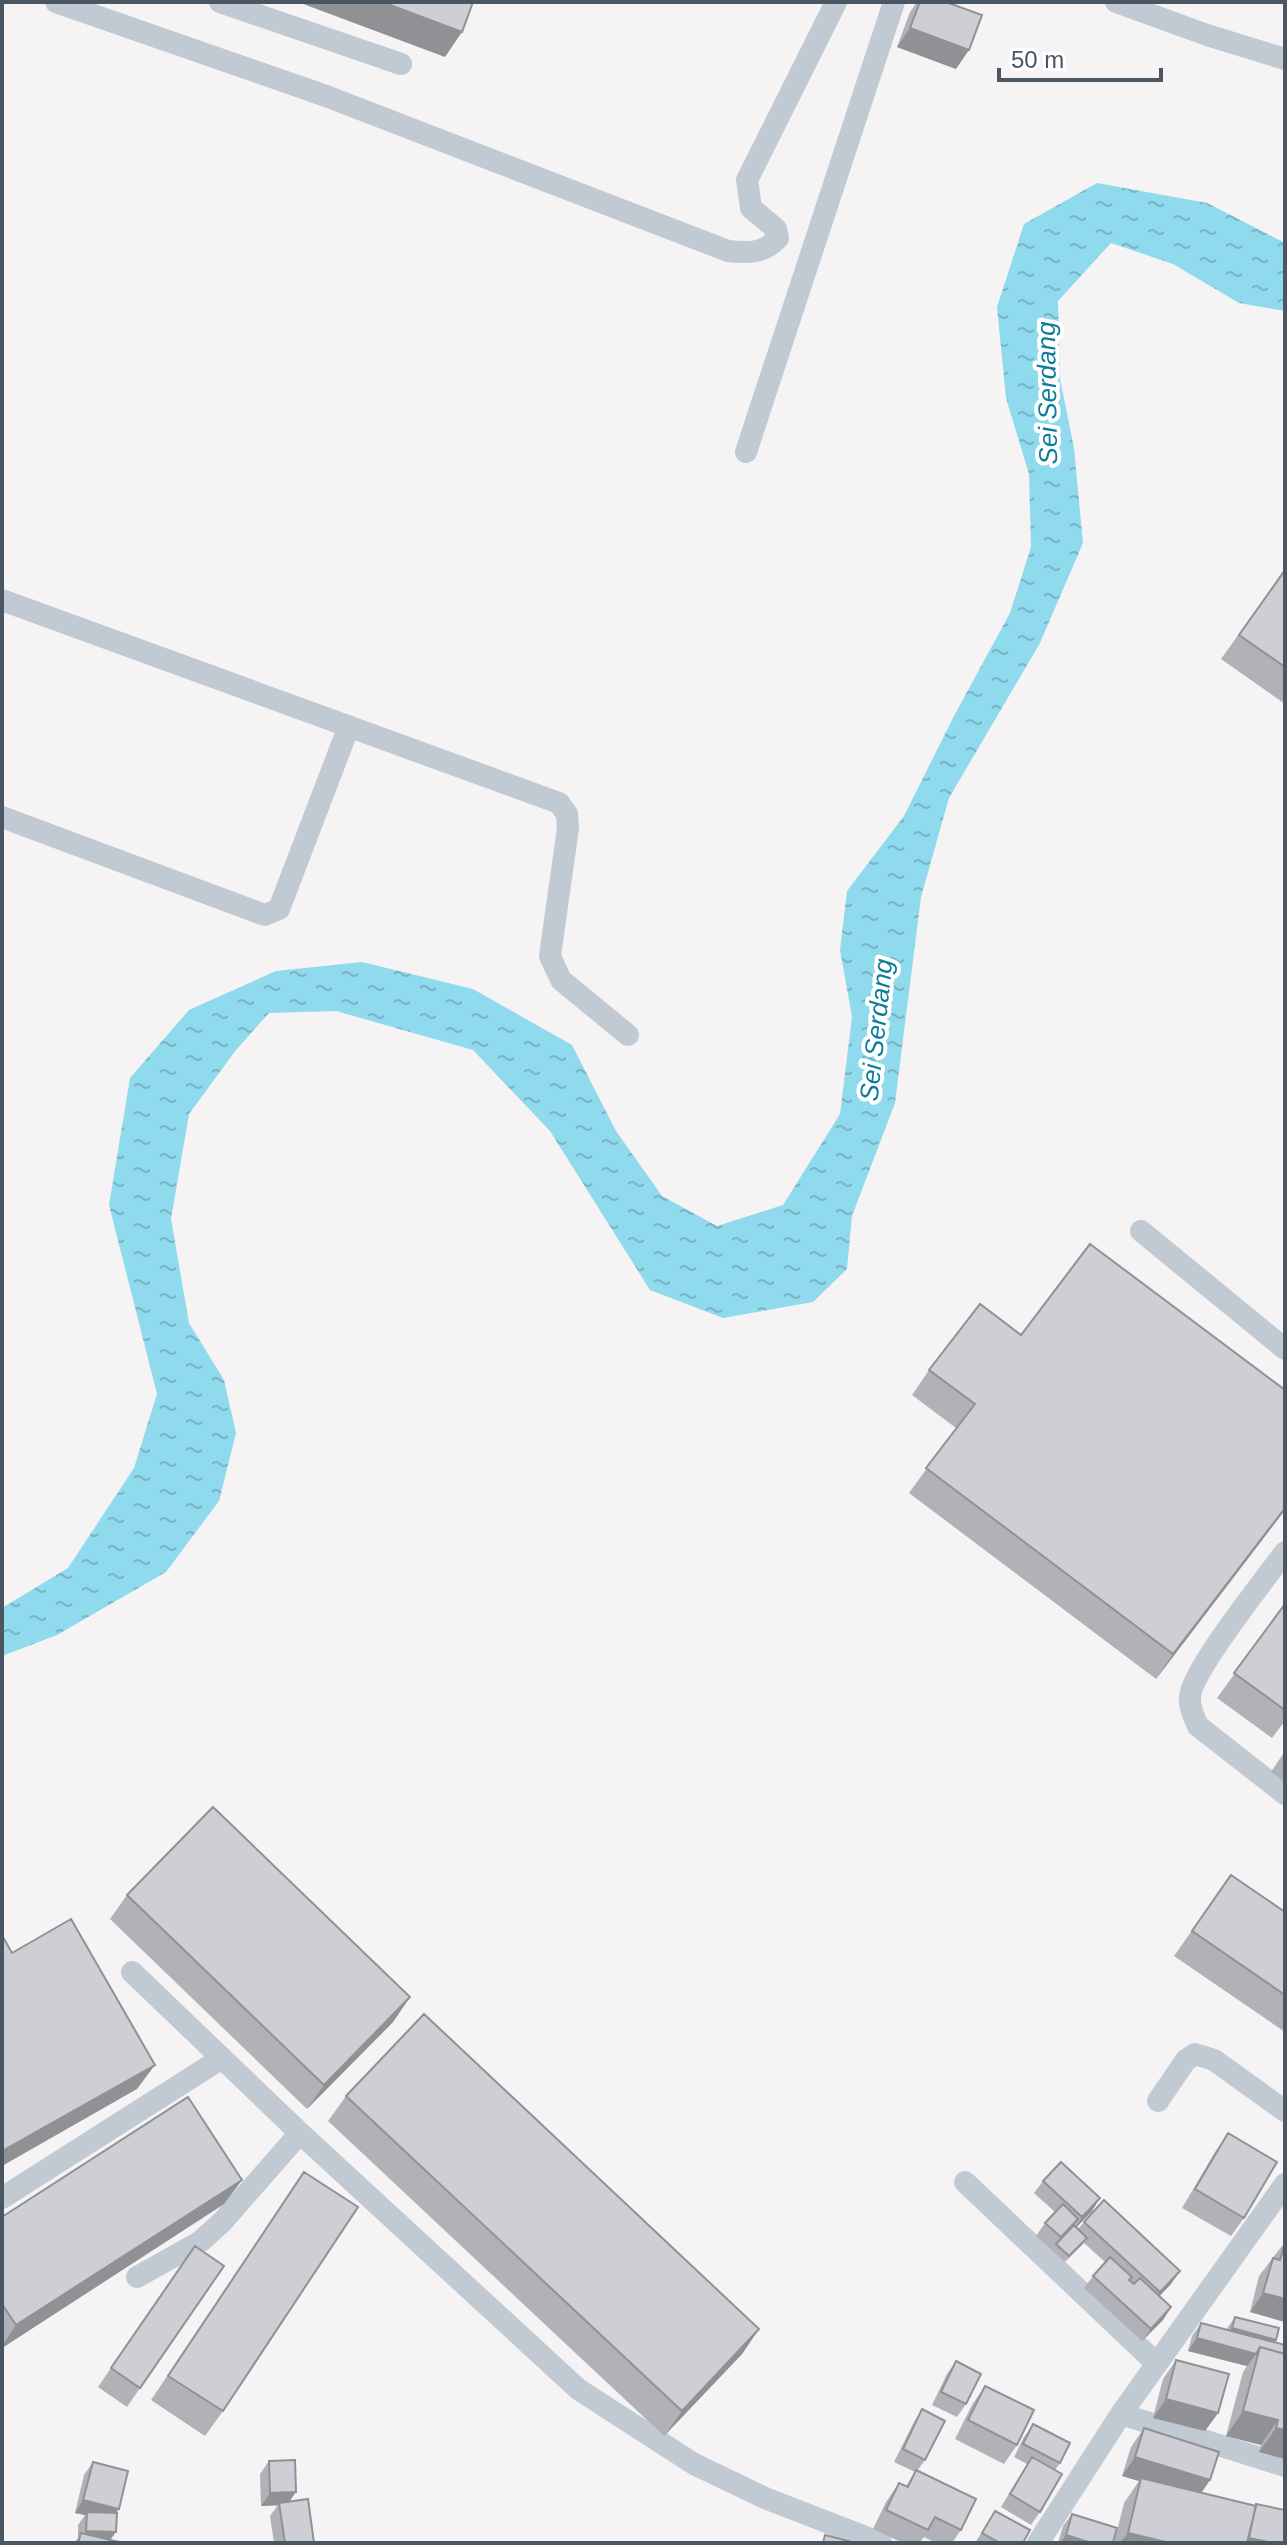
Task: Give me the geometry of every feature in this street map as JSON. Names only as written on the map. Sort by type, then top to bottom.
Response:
[{"type":"street","points":[[56,2],[326,96],[728,251],[746,253],[771,246],[778,238],[776,229],[751,208],[747,180],[836,2]]},
{"type":"street","points":[[220,2],[401,64]]},
{"type":"street","points":[[746,452],[894,2]]},
{"type":"street","points":[[1116,2],[1285,59]]},
{"type":"street","points":[[2,600],[559,803],[567,814],[568,828],[550,956],[561,980],[628,1035]]},
{"type":"street","points":[[2,817],[265,915],[274,913],[279,909],[349,726]]},
{"type":"street","points":[[1141,1231],[1285,1349]]},
{"type":"street","points":[[1285,1552],[1199,1671],[1189,1696],[1198,1726],[1285,1794]]},
{"type":"street","points":[[132,1972],[300,2133],[578,2389],[694,2464],[765,2498],[881,2543]]},
{"type":"street","points":[[1158,2101],[1186,2060],[1195,2054],[1214,2060],[1285,2111]]},
{"type":"street","points":[[2,2198],[222,2058]]},
{"type":"street","points":[[137,2277],[201,2241],[223,2221],[300,2133]]},
{"type":"street","points":[[965,2182],[1156,2363]]},
{"type":"street","points":[[1038,2543],[1156,2363],[1285,2184]]},
{"type":"street","points":[[1121,2414],[1285,2466]]},
{"type":"water","name":"Sei Serdang","points":[[1097,183],[1207,203],[1285,243],[1285,311],[1239,303],[1173,264],[1111,243],[1058,301],[1060,379],[1074,448],[1083,543],[1040,643],[949,798],[921,897],[895,1103],[852,1216],[847,1269],[813,1302],[723,1318],[650,1290],[550,1131],[473,1050],[336,1011],[269,1013],[236,1050],[189,1114],[171,1219],[189,1323],[224,1380],[236,1433],[219,1501],[166,1572],[57,1635],[2,1656],[2,1608],[68,1568],[134,1468],[157,1394],[109,1205],[130,1078],[189,1010],[276,971],[362,962],[473,989],[572,1045],[616,1131],[662,1196],[717,1226],[783,1205],[840,1114],[852,1017],[840,950],[847,891],[904,816],[1010,613],[1031,547],[1029,474],[1006,398],[997,307],[1024,224]]},
{"type":"building","points":[[382,2],[473,2],[462,32]]},
{"type":"building","points":[[920,2],[946,2],[982,15],[969,50],[910,28]]},
{"type":"building","points":[[1285,570],[1285,667],[1239,635]]},
{"type":"building","points":[[1090,1244],[1285,1390],[1285,1508],[1173,1654],[926,1468],[975,1404],[929,1370],[980,1304],[1021,1335]]},
{"type":"building","points":[[1285,1604],[1285,1710],[1234,1673]]},
{"type":"building","points":[[213,1807],[410,1997],[324,2085],[127,1895]]},
{"type":"building","points":[[1231,1875],[1285,1912],[1285,1995],[1192,1931]]},
{"type":"building","points":[[71,1919],[155,2065],[2,2151],[2,1935],[12,1953]]},
{"type":"building","points":[[424,2014],[759,2329],[682,2411],[346,2096]]},
{"type":"building","points":[[188,2097],[242,2180],[16,2325],[2,2304],[2,2217]]},
{"type":"building","points":[[1228,2133],[1277,2162],[1244,2218],[1195,2189]]},
{"type":"building","points":[[1061,2162],[1100,2198],[1082,2217],[1043,2181]]},
{"type":"building","points":[[304,2172],[358,2207],[223,2411],[168,2376]]},
{"type":"building","points":[[1104,2200],[1180,2271],[1160,2292],[1084,2222]]},
{"type":"building","points":[[1063,2204],[1078,2219],[1061,2237],[1045,2223]]},
{"type":"building","points":[[1074,2225],[1087,2238],[1069,2256],[1056,2244]]},
{"type":"building","points":[[1285,2243],[1285,2299],[1263,2293],[1273,2258],[1280,2260]]},
{"type":"building","points":[[195,2246],[224,2266],[140,2388],[111,2368]]},
{"type":"building","points":[[1110,2257],[1132,2277],[1129,2280],[1134,2284],[1140,2278],[1171,2307],[1151,2329],[1093,2276]]},
{"type":"building","points":[[1235,2317],[1279,2328],[1276,2340],[1232,2328]]},
{"type":"building","points":[[1201,2323],[1285,2345],[1285,2354],[1260,2347],[1256,2354],[1197,2338]]},
{"type":"building","points":[[1260,2347],[1285,2354],[1285,2430],[1276,2428],[1278,2420],[1243,2411]]},
{"type":"building","points":[[1176,2360],[1229,2374],[1218,2413],[1166,2399]]},
{"type":"building","points":[[956,2361],[981,2374],[966,2404],[941,2392]]},
{"type":"building","points":[[985,2386],[1034,2410],[1017,2445],[968,2420]]},
{"type":"building","points":[[922,2409],[945,2421],[925,2460],[903,2449]]},
{"type":"building","points":[[1033,2424],[1070,2443],[1060,2463],[1023,2444]]},
{"type":"building","points":[[1144,2428],[1219,2452],[1210,2480],[1135,2457]]},
{"type":"building","points":[[1032,2457],[1062,2474],[1040,2512],[1010,2494]]},
{"type":"building","points":[[295,2460],[296,2492],[270,2493],[269,2461]]},
{"type":"building","points":[[93,2462],[128,2471],[119,2509],[83,2500]]},
{"type":"building","points":[[916,2470],[976,2499],[961,2530],[935,2517],[928,2530],[886,2510],[899,2483],[908,2487]]},
{"type":"building","points":[[1141,2478],[1256,2506],[1247,2543],[1170,2543],[1128,2533]]},
{"type":"building","points":[[308,2499],[314,2543],[285,2543],[279,2503]]},
{"type":"building","points":[[1256,2504],[1285,2510],[1285,2543],[1249,2538]]},
{"type":"building","points":[[995,2511],[1030,2530],[1023,2543],[1000,2543],[982,2533]]},
{"type":"building","points":[[87,2512],[117,2513],[116,2532],[86,2531]]},
{"type":"building","points":[[1072,2514],[1117,2528],[1113,2543],[1092,2543],[1066,2535]]},
{"type":"building","points":[[81,2533],[119,2542],[78,2543]]},
{"type":"building","points":[[825,2535],[856,2543],[823,2543]]}]
